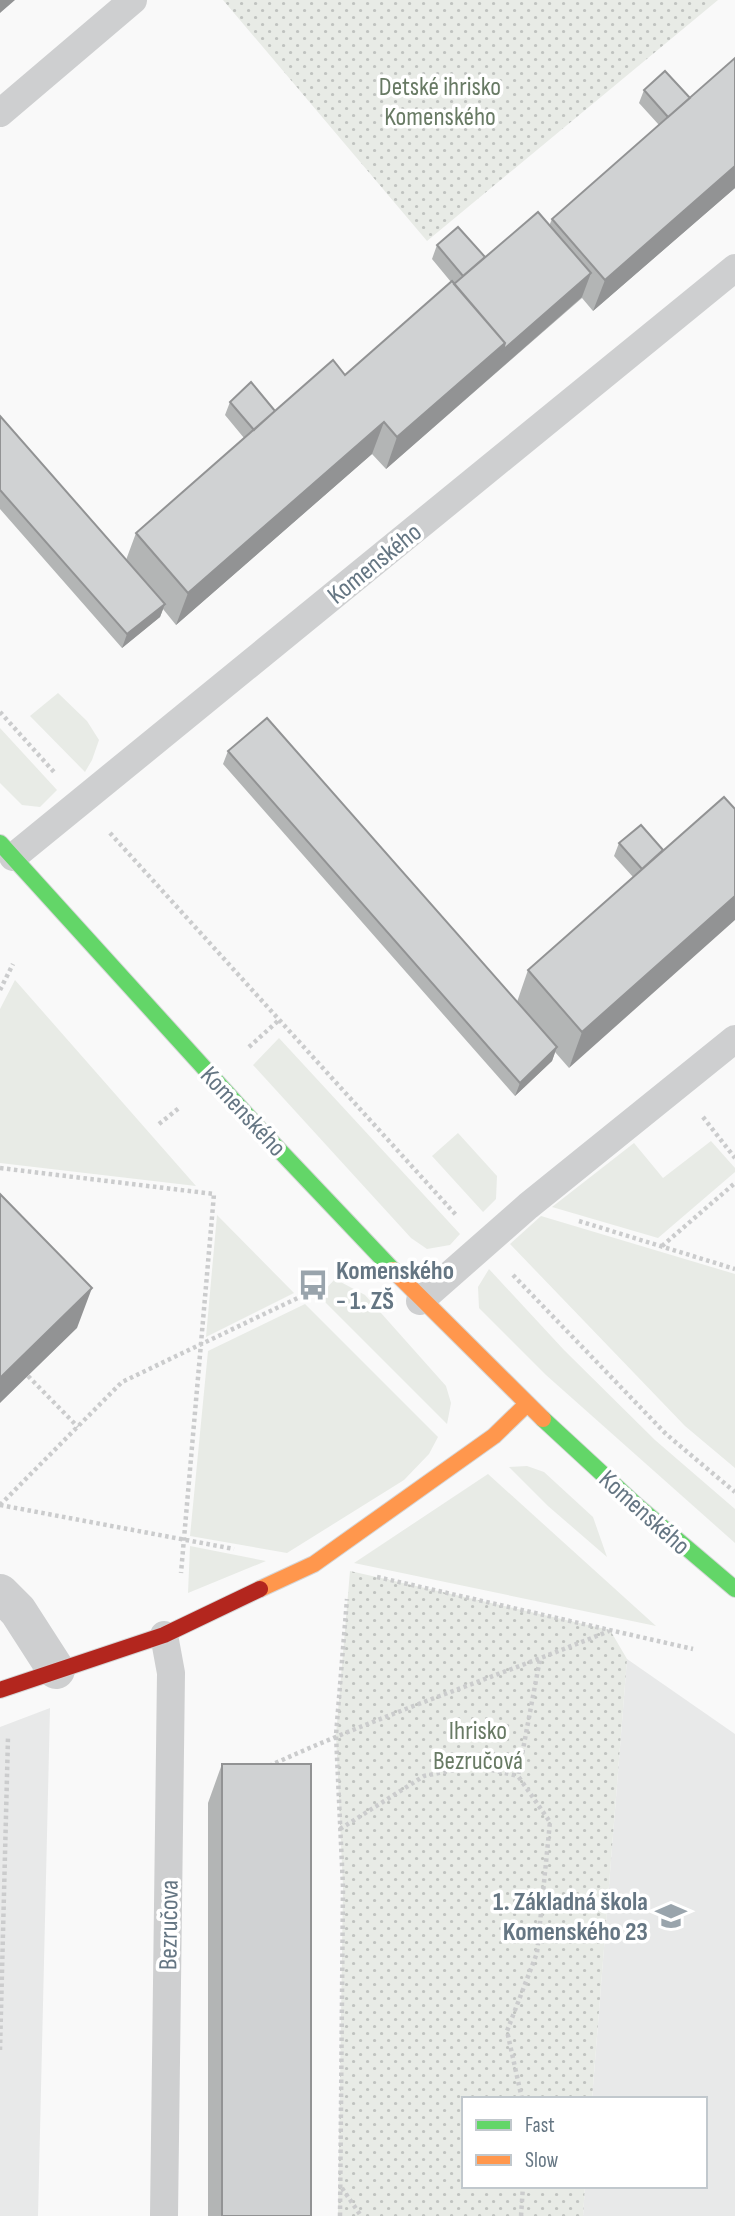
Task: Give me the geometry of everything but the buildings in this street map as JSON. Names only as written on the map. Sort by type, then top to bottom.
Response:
[{"type":"street","name":"Komenského","points":[[7,850],[222,1088],[420,1301],[657,1525],[735,1589]]},
{"type":"street","points":[[5,1689],[170,1632],[314,1564],[494,1436],[527,1404]]},
{"type":"street","points":[[0,1592],[18,1611],[56,1670]]},
{"type":"lane","points":[[0,113],[133,0]]},
{"type":"lane","name":"Komenského","points":[[7,850],[82,802],[735,268]]},
{"type":"lane","points":[[420,1301],[528,1206],[735,1039]]},
{"type":"lane","name":"Bezručova","points":[[164,2216],[170,1632]]},
{"type":"path","points":[[0,712],[484,1245],[666,1434],[735,1492]]},
{"type":"path","points":[[0,990],[13,964]]},
{"type":"path","points":[[678,1087],[735,1158]]},
{"type":"path","points":[[0,1168],[214,1194],[202,1344],[170,1632]]},
{"type":"path","points":[[662,1246],[735,1183]]},
{"type":"path","points":[[528,1206],[735,1269]]},
{"type":"path","points":[[0,1505],[122,1382],[306,1294]]},
{"type":"path","points":[[29,1376],[78,1427]]},
{"type":"path","points":[[340,2216],[343,1887],[337,1735],[347,1598]]},
{"type":"path","points":[[265,1768],[337,1735],[610,1630]]},
{"type":"path","points":[[517,1776],[540,1659]]},
{"type":"path","points":[[0,2050],[5,1689]]},
{"type":"path","points":[[340,1829],[424,1776],[474,1766],[517,1776],[550,1822],[537,1953],[507,2031],[522,2097]]},
{"type":"path","points":[[341,2186],[361,2216]]},
{"type":"path","points":[[521,2216],[523,2188]]},
{"type":"shaded area","name":"1. Základná škola Komenského 23","points":[[627,1659],[735,1734],[735,2216],[583,2216],[585,2188],[707,2188],[707,2097],[592,2097]]},
{"type":"shaded area","points":[[50,1708],[38,2216],[0,2216],[0,1727]]},
{"type":"green space","name":"Detské ihrisko Komenského","points":[[223,0],[718,0],[427,241]]},
{"type":"green space","points":[[58,693],[87,721],[99,740],[85,772],[30,716]]},
{"type":"green space","points":[[0,728],[57,790],[40,807],[22,805],[0,783]]},
{"type":"green space","points":[[15,980],[196,1186],[0,1163],[0,1009]]},
{"type":"green space","points":[[279,1038],[460,1234],[450,1245],[427,1249],[411,1238],[253,1065]]},
{"type":"green space","points":[[458,1133],[497,1176],[496,1199],[483,1212],[432,1156]]},
{"type":"green space","points":[[711,1141],[735,1168],[735,1172],[658,1238],[552,1207],[634,1143],[663,1178]]},
{"type":"green space","points":[[217,1215],[294,1293],[206,1337]]},
{"type":"green space","points":[[541,1216],[735,1274],[735,1468],[685,1426],[510,1244]]},
{"type":"green space","points":[[489,1269],[564,1350],[655,1440],[735,1509],[735,1543],[546,1375],[479,1308],[478,1287]]},
{"type":"green space","points":[[335,1279],[365,1295],[446,1386],[451,1403],[447,1424],[319,1296]]},
{"type":"green space","points":[[305,1304],[438,1437],[429,1454],[404,1480],[287,1553],[190,1536],[208,1351]]},
{"type":"green space","points":[[527,1466],[544,1472],[593,1517],[607,1557],[548,1506],[509,1467]]},
{"type":"green space","points":[[488,1474],[656,1626],[354,1563]]},
{"type":"green space","points":[[190,1546],[266,1561],[188,1593]]},
{"type":"green space","name":"Ihrisko Bezručová","points":[[350,1571],[610,1630],[627,1659],[592,2097],[462,2097],[462,2188],[585,2188],[583,2216],[338,2216],[343,1887],[336,1735]]},
{"type":"traffic: fast","points":[[0,843],[264,1134],[393,1270]]},
{"type":"traffic: fast","points":[[543,1419],[635,1504],[735,1589]]},
{"type":"traffic: slow","points":[[393,1270],[543,1419]]},
{"type":"traffic: slow","points":[[260,1589],[314,1564],[494,1436],[527,1404]]},
{"type":"traffic: jam","points":[[0,1690],[164,1635],[260,1589]]},
{"type":"place","name":"Komenského - 1. ZŠ","points":[[313,1285]]},
{"type":"place","name":"1. Základná škola Komenského 23","points":[[671,1916]]}]
